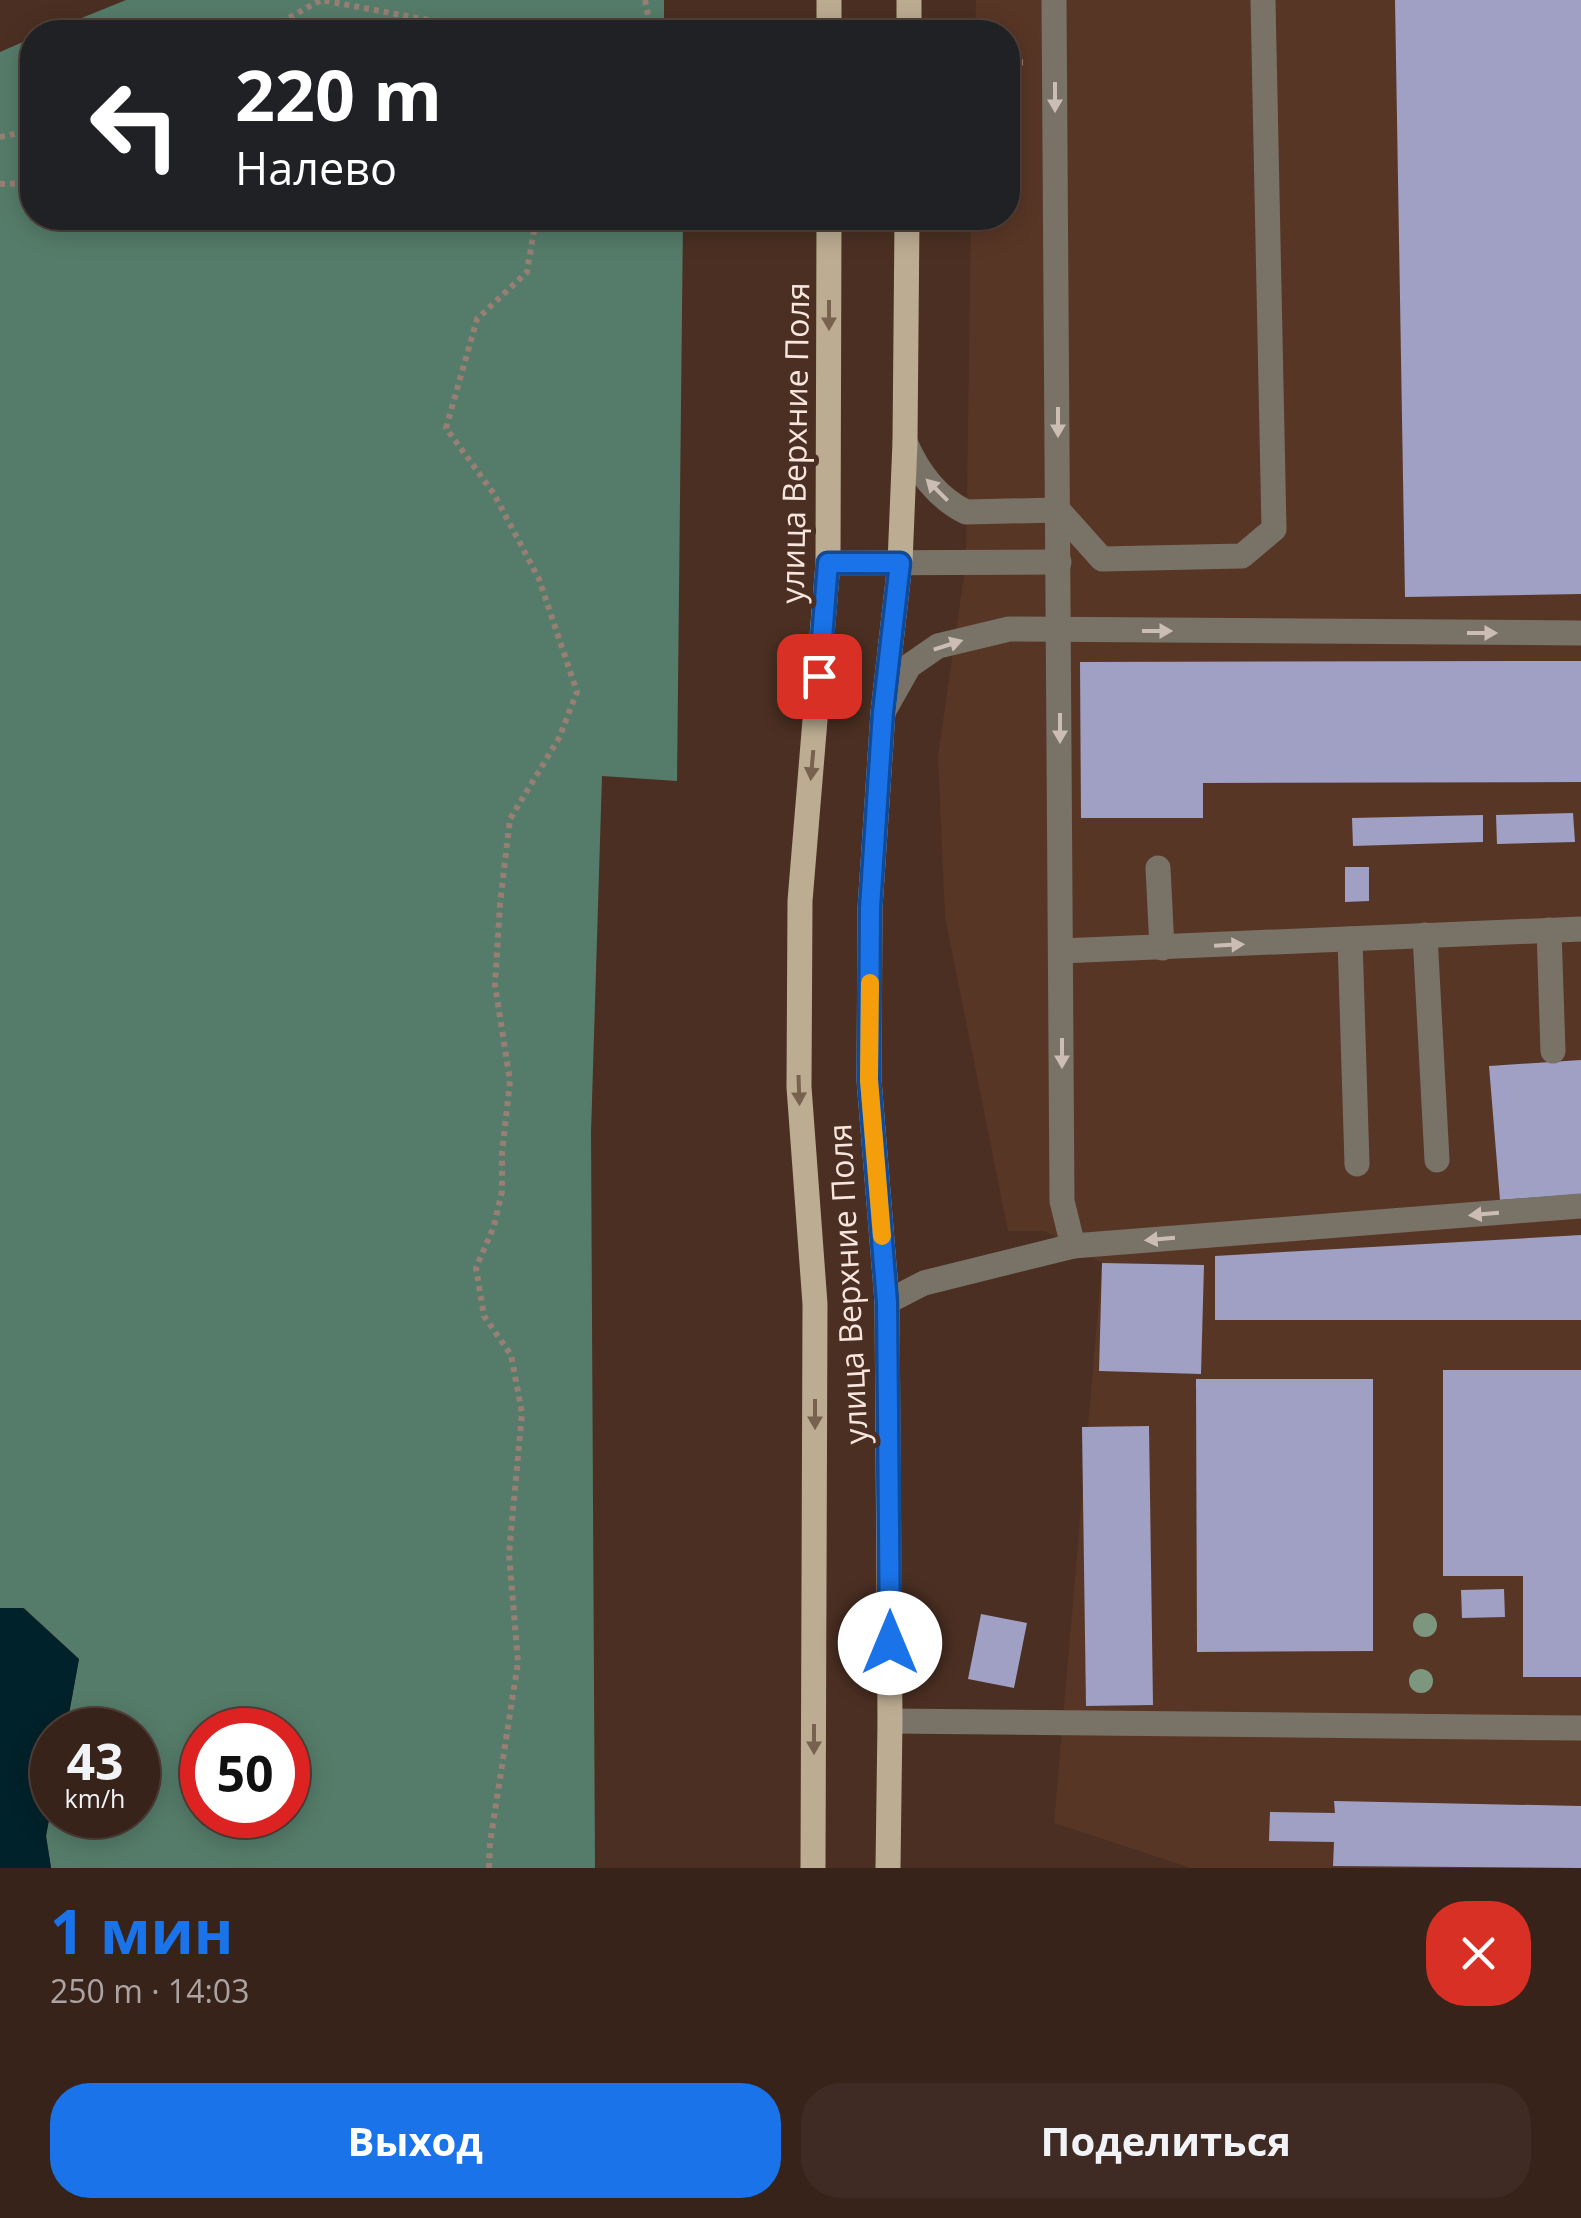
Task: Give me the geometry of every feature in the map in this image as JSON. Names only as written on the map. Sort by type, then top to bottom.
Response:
[{"type":"main road","name":"улица Верхние Поля","points":[[813,1868],[815,1304],[798,1088],[800,920],[828,563],[829,230]]},
{"type":"main road","name":"улица Верхние Поля","points":[[888,1868],[887,1302],[869,1080],[870,908],[883,712],[900,563],[907,230]]},
{"type":"street","points":[[1054,0],[1062,1201],[1073,1246]]},
{"type":"street","points":[[904,442],[917,469],[953,506],[966,512],[1058,510],[1102,558],[1242,556],[1274,528],[1263,0]]},
{"type":"street","points":[[828,563],[1059,562]]},
{"type":"street","points":[[883,712],[909,666],[938,646],[1008,630],[1581,633]]},
{"type":"street","points":[[1158,868],[1162,948]]},
{"type":"street","points":[[1062,951],[1581,928]]},
{"type":"street","points":[[1549,930],[1553,1051]]},
{"type":"street","points":[[1425,935],[1437,1160]]},
{"type":"street","points":[[1350,939],[1356,1164]]},
{"type":"street","points":[[887,1302],[924,1283],[1073,1246],[1581,1206]]},
{"type":"street","points":[[890,1721],[1581,1728]]},
{"type":"path","points":[[285,20],[321,0],[428,20]]},
{"type":"path","points":[[489,1868],[518,1662],[509,1554],[522,1413],[511,1355],[484,1316],[476,1268],[494,1226],[502,1191],[510,1082],[495,984],[500,904],[510,818],[560,738],[577,692],[539,579],[494,494],[446,428],[477,319],[527,272],[534,230]]},
{"type":"shaded area","points":[[976,0],[1581,0],[1581,1868],[1191,1868],[1054,1823],[1102,1263],[1045,1231],[1008,1231],[945,917],[938,756],[966,562],[971,230],[1020,230],[1020,20],[975,20]]},
{"type":"green space","points":[[126,0],[664,0],[664,20],[77,20]]},
{"type":"green space","points":[[20,43],[20,230],[683,230],[677,781],[602,776],[591,1133],[595,1868],[51,1868],[46,1838],[160,1838],[160,1708],[70,1708],[79,1659],[24,1608],[0,1608],[0,52]]},
{"type":"water","points":[[0,1608],[23,1608],[79,1659],[70,1708],[30,1708],[30,1838],[46,1838],[51,1868],[0,1868]]},
{"type":"building","points":[[1395,0],[1581,0],[1581,594],[1405,597]]},
{"type":"building","points":[[1581,661],[1581,782],[1203,783],[1203,818],[1081,818],[1080,662]]},
{"type":"building","points":[[1573,813],[1575,842],[1497,844],[1496,815]]},
{"type":"building","points":[[1483,815],[1483,842],[1353,846],[1352,818]]},
{"type":"building","points":[[1345,867],[1369,867],[1369,901],[1345,902]]},
{"type":"building","points":[[1581,1060],[1581,1194],[1500,1200],[1489,1066]]},
{"type":"building","points":[[1581,1235],[1581,1320],[1215,1320],[1215,1256]]},
{"type":"building","points":[[1102,1263],[1204,1265],[1201,1374],[1099,1371]]},
{"type":"building","points":[[1443,1370],[1581,1370],[1581,1677],[1523,1677],[1523,1576],[1443,1576]]},
{"type":"building","points":[[1196,1379],[1373,1379],[1373,1651],[1197,1652]]},
{"type":"building","points":[[1149,1426],[1153,1705],[1086,1706],[1082,1427]]},
{"type":"building","points":[[1504,1589],[1505,1617],[1462,1618],[1461,1590]]},
{"type":"building","points":[[981,1614],[1027,1623],[1014,1688],[968,1679]]},
{"type":"building","points":[[1334,1801],[1581,1806],[1581,1868],[1333,1866],[1334,1842],[1269,1841],[1270,1812],[1335,1813]]},
{"type":"slow traffic","points":[[870,983],[869,1080],[882,1236]]},
{"type":"route","points":[[819,676],[828,563],[900,563],[883,712],[870,908],[869,1080],[887,1302],[890,1643]]}]
